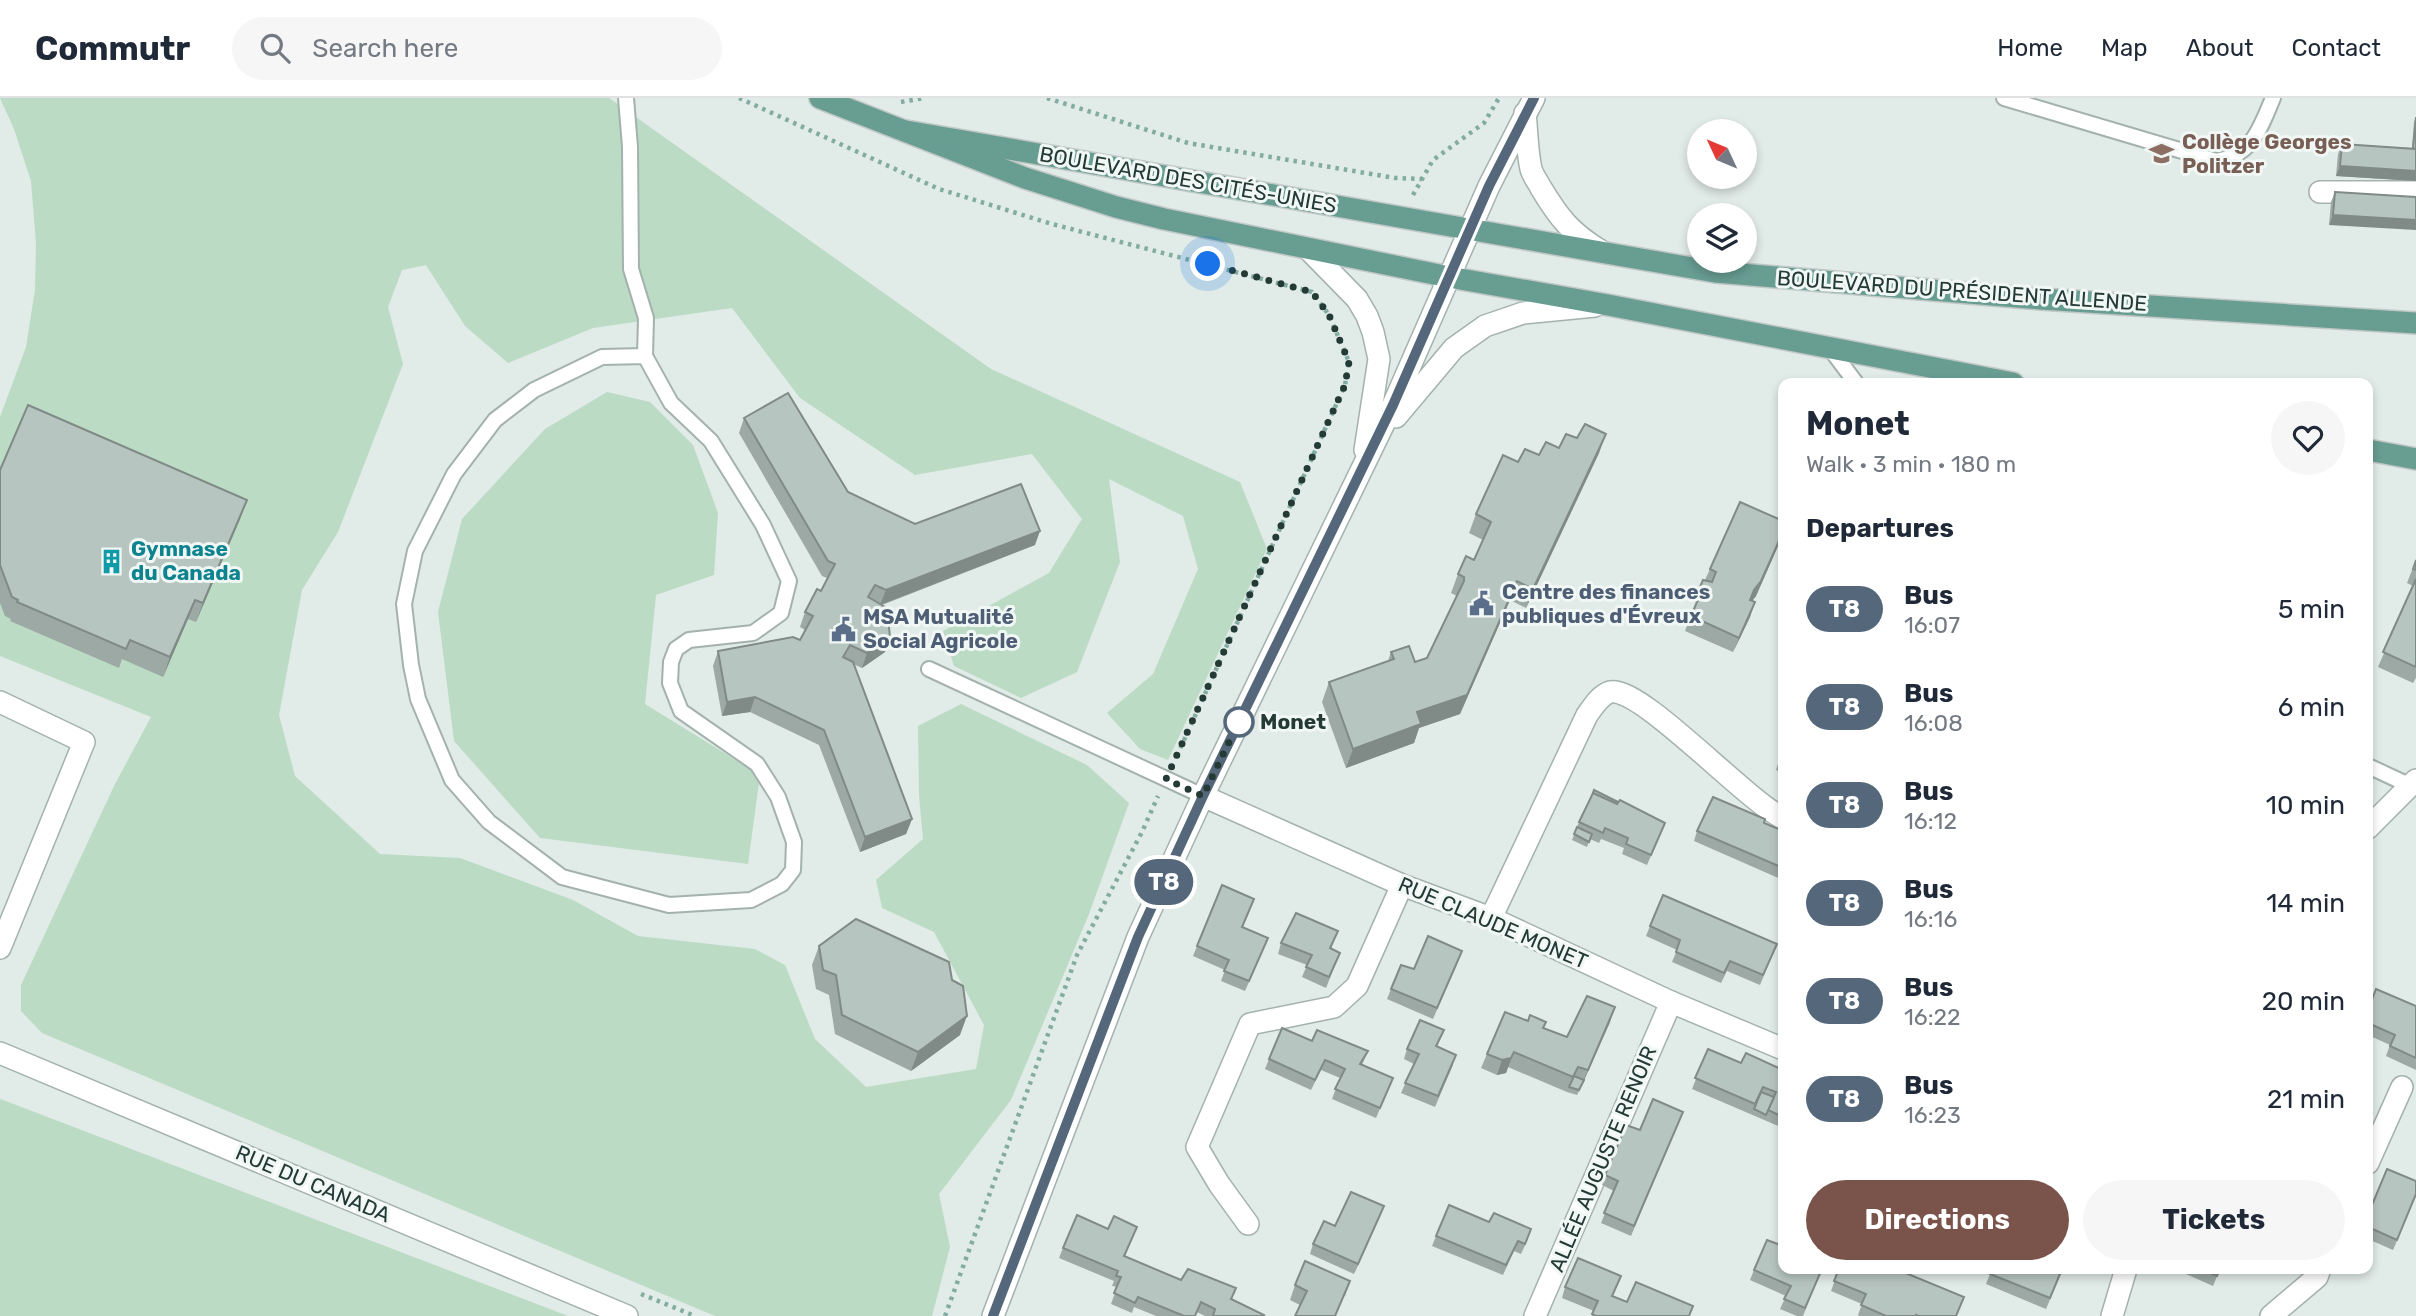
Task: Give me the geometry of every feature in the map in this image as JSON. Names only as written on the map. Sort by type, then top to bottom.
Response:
[{"type":"main road","name":"BOULEVARD DES CITÉS-UNIES","points":[[820,98],[1025,178],[1116,207],[1309,250],[1449,277]]},
{"type":"main road","name":"BOULEVARD DES CITÉS-UNIES","points":[[906,131],[1470,229]]},
{"type":"main road","name":"BOULEVARD DU PRÉSIDENT ALLENDE","points":[[1470,229],[1715,272],[2040,299],[2416,323]]},
{"type":"main road","points":[[1449,277],[1987,378]]},
{"type":"main road","points":[[2373,451],[2416,459]]},
{"type":"street","points":[[993,1316],[1138,937],[1203,796],[1393,405],[1470,229],[1530,106]]},
{"type":"street","points":[[1530,106],[1532,170],[1549,204],[1579,238],[1609,255]]},
{"type":"street","points":[[2319,192],[2416,192]]},
{"type":"street","points":[[1309,250],[1357,299],[1373,332],[1379,359],[1363,466]]},
{"type":"street","points":[[1363,466],[1402,409],[1454,348],[1485,326],[1523,313],[1608,305]]},
{"type":"street","points":[[1490,918],[1587,715],[1599,700],[1610,692],[1619,693],[1637,702],[1670,724],[1745,793],[1778,815]]},
{"type":"street","points":[[0,702],[84,742],[0,948]]},
{"type":"street","points":[[2373,823],[2413,783]]},
{"type":"street","name":"RUE CLAUDE MONET","points":[[1203,796],[1402,885],[1490,918],[1671,1002],[1778,1047]]},
{"type":"street","points":[[1248,1224],[1197,1147],[1250,1024],[1334,1007],[1357,986],[1402,885]]},
{"type":"street","name":"ALLÉE AUGUSTE RENOIR","points":[[1535,1316],[1671,1002]]},
{"type":"street","name":"RUE DU CANADA","points":[[0,1053],[627,1316]]},
{"type":"street","points":[[2373,1152],[2402,1087]]},
{"type":"street","points":[[2112,1316],[2125,1274]]},
{"type":"street","points":[[2272,1316],[2318,1274]]},
{"type":"lane","points":[[626,98],[630,147],[631,269],[646,317],[645,356],[671,403],[711,441],[763,525],[789,581],[781,613],[753,633],[689,640],[676,649],[671,662],[670,683],[681,711],[757,764],[778,797],[794,842],[793,870],[782,884],[751,900],[669,905],[562,877],[489,822],[452,780],[418,699],[404,604],[415,551],[454,474],[495,420],[534,390],[602,357],[645,356]]},
{"type":"lane","points":[[2004,98],[2217,161],[2232,159],[2245,149],[2258,132],[2273,98]]},
{"type":"lane","points":[[1829,347],[1852,378]]},
{"type":"lane","points":[[929,669],[1203,796]]},
{"type":"lane","points":[[2373,768],[2413,783]]},
{"type":"path","points":[[739,98],[939,189],[1052,224],[1312,292],[1329,315],[1349,362],[1345,385],[1142,832],[1077,955],[945,1316]]},
{"type":"path","points":[[1047,98],[1188,143],[1395,178],[1422,179]]},
{"type":"green space","points":[[0,98],[609,98],[991,369],[1240,482],[1267,549],[1168,760],[1140,749],[1107,713],[1153,674],[1198,569],[1183,516],[1109,479],[1120,562],[1077,672],[1021,698],[954,666],[943,631],[1049,573],[1082,519],[1032,454],[915,475],[800,398],[732,308],[593,328],[508,363],[465,326],[426,265],[402,270],[388,307],[403,364],[338,532],[302,590],[279,715],[295,776],[380,854],[460,858],[573,900],[638,936],[755,949],[785,965],[815,1039],[866,1087],[976,1069],[984,1025],[934,932],[882,908],[876,880],[923,839],[918,726],[961,704],[1087,765],[1129,803],[1089,914],[1011,1100],[939,1194],[950,1247],[932,1316],[715,1316],[42,1033],[21,1011],[21,985],[115,784],[151,717],[0,656],[0,417],[26,347],[35,290],[36,243],[31,181],[14,129]]},
{"type":"green space","points":[[607,392],[650,402],[693,445],[718,513],[714,575],[656,595],[645,704],[760,775],[748,864],[540,838],[454,741],[438,612],[462,519],[545,429]]},
{"type":"green space","points":[[0,1099],[11,1103],[568,1316],[0,1316]]},
{"type":"building","points":[[2416,117],[2416,149],[2413,148]]},
{"type":"building","points":[[2342,144],[2416,149],[2416,171],[2340,166]]},
{"type":"building","points":[[2335,192],[2416,197],[2416,220],[2333,215]]},
{"type":"building","name":"MSA Mutualité Social Agricole","points":[[788,393],[848,492],[915,524],[1021,484],[1040,531],[886,590],[875,585],[868,597],[887,608],[890,637],[867,653],[850,645],[843,657],[853,662],[912,819],[865,837],[824,730],[755,697],[727,702],[718,651],[793,637],[800,640],[813,616],[805,612],[817,589],[821,591],[835,564],[828,561],[744,418]]},
{"type":"building","name":"Gymnase du Canada","points":[[28,405],[247,500],[203,603],[195,600],[170,657],[130,640],[126,649],[17,602],[18,600],[12,597],[0,565],[0,470]]},
{"type":"building","name":"Centre des finances publiques d'Évreux","points":[[1585,424],[1606,434],[1533,589],[1517,581],[1467,695],[1417,712],[1421,724],[1353,749],[1329,682],[1394,659],[1391,652],[1409,646],[1415,662],[1427,658],[1464,581],[1464,577],[1458,574],[1466,556],[1474,560],[1491,522],[1476,514],[1503,455],[1518,462],[1525,449],[1539,455],[1546,442],[1559,448],[1566,434],[1577,438]]},
{"type":"building","points":[[1740,502],[1778,519],[1778,543],[1761,581],[1754,590],[1750,600],[1755,602],[1739,638],[1691,616],[1703,588],[1700,587],[1703,580],[1712,582],[1716,572],[1710,569]]},
{"type":"building","points":[[2416,579],[2416,667],[2383,652]]},
{"type":"building","points":[[1594,790],[1618,802],[1617,804],[1593,793]]},
{"type":"building","points":[[1593,793],[1617,804],[1620,800],[1665,823],[1651,855],[1626,844],[1628,838],[1605,828],[1603,833],[1579,822]]},
{"type":"building","points":[[1713,797],[1765,819],[1764,823],[1778,829],[1778,866],[1697,831]]},
{"type":"building","points":[[1577,827],[1592,834],[1589,842],[1574,834]]},
{"type":"building","points":[[1222,885],[1254,899],[1242,927],[1268,938],[1249,981],[1224,971],[1229,960],[1197,946]]},
{"type":"building","points":[[1663,895],[1777,944],[1763,975],[1730,961],[1724,973],[1676,952],[1680,940],[1650,926]]},
{"type":"building","points":[[1296,913],[1338,931],[1330,948],[1340,953],[1329,977],[1306,967],[1312,955],[1281,943]]},
{"type":"building","points":[[856,919],[949,962],[952,980],[963,986],[967,1016],[918,1052],[842,1015],[836,975],[823,970],[819,946]]},
{"type":"building","points":[[1428,936],[1462,951],[1437,1008],[1391,989],[1401,965],[1414,969]]},
{"type":"building","points":[[2376,989],[2416,1006],[2416,1058],[2390,1046],[2395,1035],[2373,1025],[2373,997]]},
{"type":"building","points":[[1587,996],[1615,1007],[1588,1070],[1578,1067],[1573,1077],[1514,1052],[1511,1058],[1502,1060],[1487,1054],[1505,1012],[1528,1021],[1530,1015],[1546,1022],[1543,1028],[1567,1037]]},
{"type":"building","points":[[1420,1020],[1444,1030],[1436,1046],[1456,1055],[1438,1096],[1405,1083],[1419,1054],[1407,1049]]},
{"type":"building","points":[[1282,1028],[1312,1041],[1317,1030],[1368,1051],[1360,1064],[1393,1078],[1380,1108],[1335,1089],[1345,1069],[1330,1062],[1325,1060],[1315,1080],[1269,1059]]},
{"type":"building","points":[[1708,1049],[1741,1063],[1746,1053],[1778,1068],[1778,1115],[1768,1110],[1776,1092],[1763,1087],[1755,1104],[1695,1078]]},
{"type":"building","points":[[1574,1076],[1584,1080],[1579,1090],[1569,1087]]},
{"type":"building","points":[[1761,1092],[1774,1097],[1766,1115],[1754,1109]]},
{"type":"building","points":[[1653,1099],[1683,1112],[1634,1226],[1604,1213],[1618,1181],[1605,1175],[1626,1125],[1640,1130]]},
{"type":"building","points":[[2387,1169],[2416,1181],[2416,1194],[2397,1240],[2373,1229],[2373,1203]]},
{"type":"building","points":[[1351,1192],[1384,1206],[1358,1264],[1313,1244],[1324,1221],[1335,1226]]},
{"type":"building","points":[[1449,1205],[1489,1222],[1494,1213],[1531,1229],[1525,1244],[1518,1241],[1506,1265],[1436,1236]]},
{"type":"building","points":[[1077,1215],[1108,1229],[1114,1216],[1137,1227],[1124,1256],[1181,1280],[1188,1269],[1236,1288],[1231,1299],[1264,1315],[1213,1316],[1215,1309],[1201,1302],[1195,1316],[1184,1316],[1138,1297],[1135,1303],[1114,1293],[1121,1277],[1116,1276],[1118,1271],[1063,1248]]},
{"type":"building","points":[[1767,1240],[1778,1244],[1778,1274],[1820,1274],[1805,1308],[1784,1299],[1791,1286],[1754,1270]]},
{"type":"building","points":[[1578,1258],[1621,1276],[1612,1296],[1627,1302],[1636,1282],[1693,1306],[1689,1316],[1592,1314],[1598,1301],[1565,1287]]},
{"type":"building","points":[[1305,1261],[1350,1281],[1335,1316],[1295,1316],[1307,1291],[1295,1285]]},
{"type":"building","points":[[1837,1274],[1908,1274],[1964,1297],[1956,1316],[1886,1316],[1861,1305],[1866,1294],[1834,1281]]},
{"type":"building","points":[[1990,1274],[2060,1274],[2050,1298]]},
{"type":"bus line","name":"T8","points":[[993,1316],[1138,937],[1203,796],[1393,405],[1489,186],[1534,98]]},
{"type":"place","name":"Collège Georges Politzer","points":[[2162,154]]},
{"type":"place","name":"Gymnase du Canada","points":[[111,561]]},
{"type":"place","name":"Centre des finances publiques d'Évreux","points":[[1482,604]]},
{"type":"place","name":"MSA Mutualité Social Agricole","points":[[843,629]]},
{"type":"place","name":"Monet","points":[[1239,722]]},
{"type":"route","points":[[1208,264],[1312,292],[1329,315],[1349,362],[1345,385],[1166,779],[1203,796],[1240,719],[1239,722]]}]
